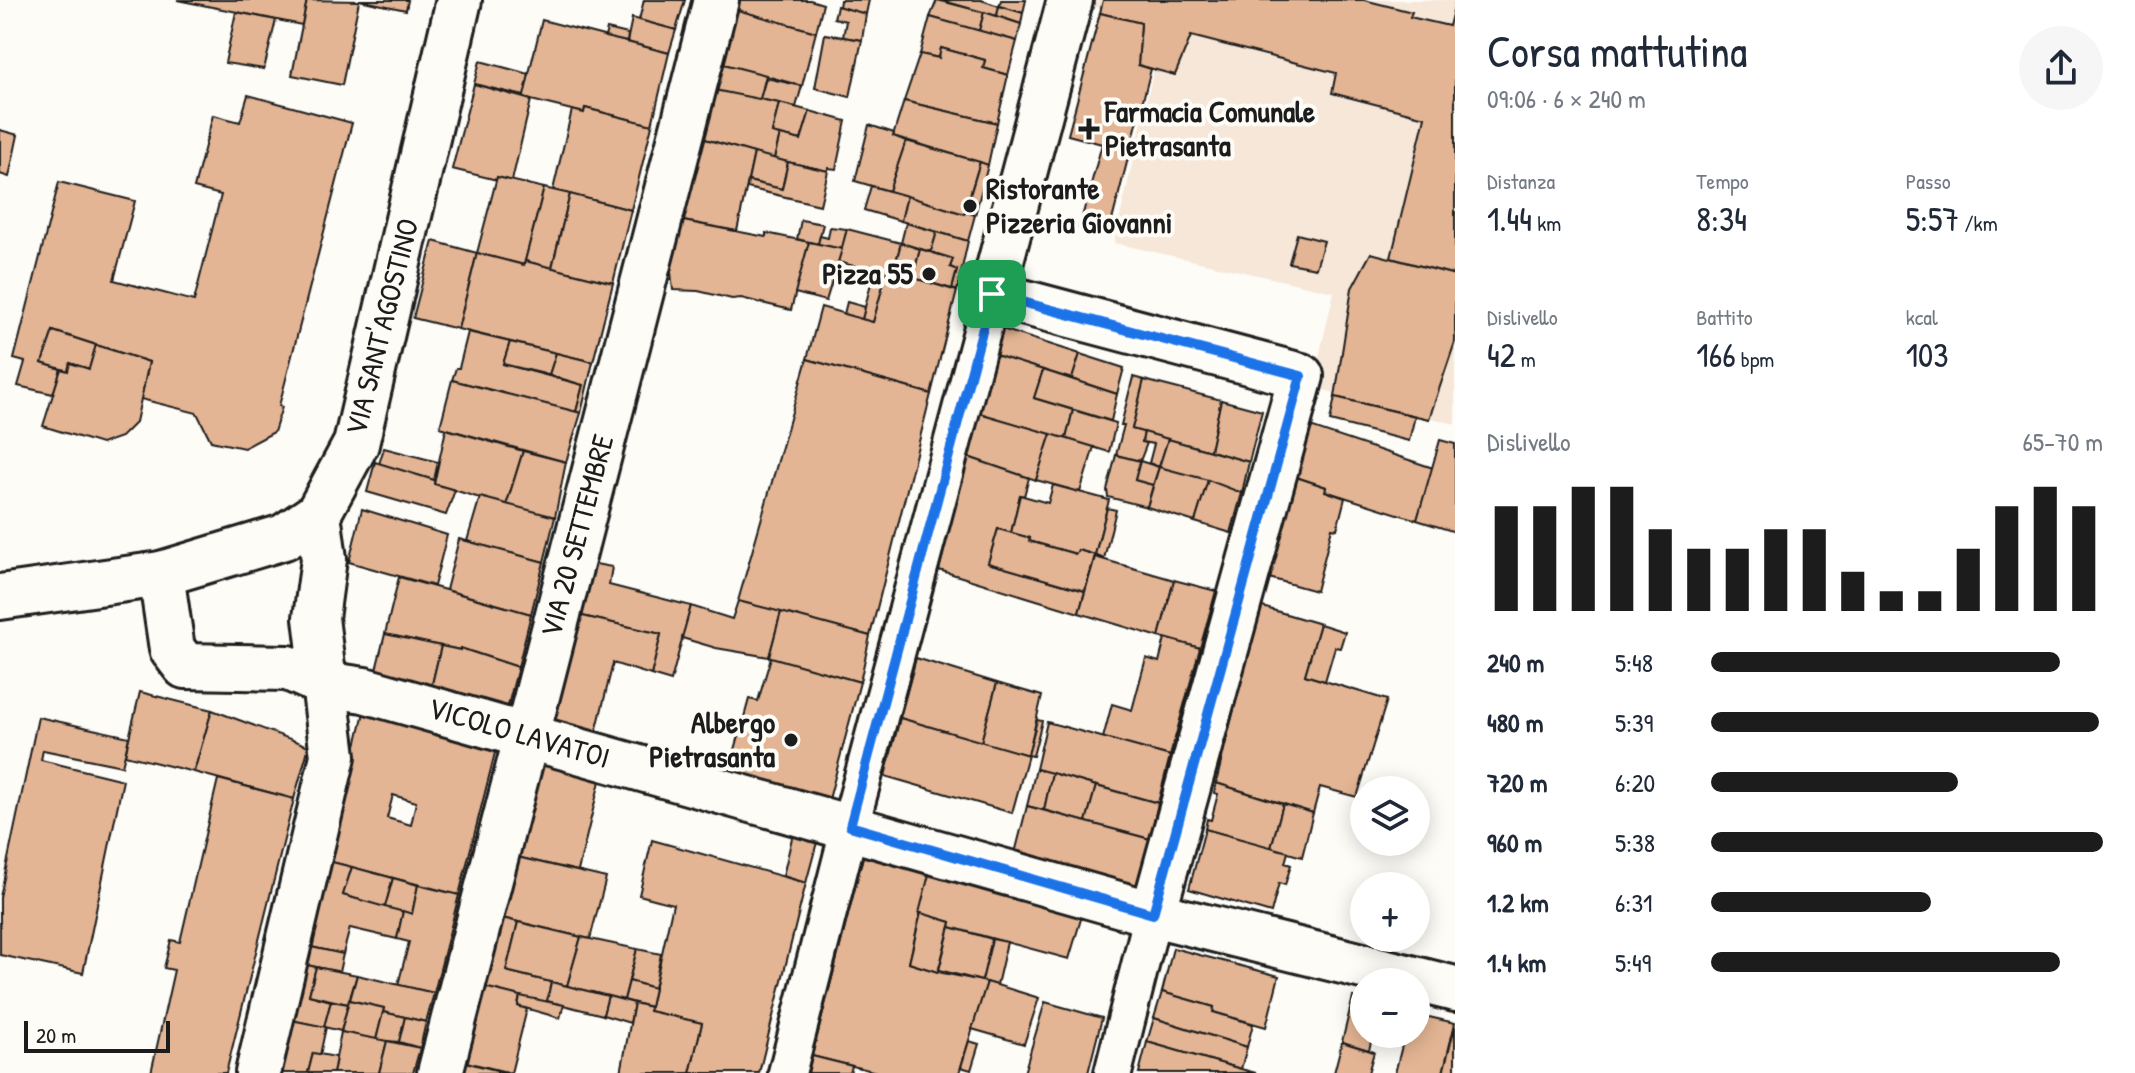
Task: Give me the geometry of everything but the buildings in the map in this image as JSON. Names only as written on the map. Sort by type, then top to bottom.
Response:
[{"type":"street","name":"VIA SANT'AGOSTINO","points":[[318,514],[356,444],[459,0]]},
{"type":"street","name":"VIA 20 SETTEMBRE","points":[[440,1073],[716,0]]},
{"type":"street","points":[[787,1073],[1070,0]]},
{"type":"street","points":[[992,294],[1301,376],[1153,914],[1113,1073]]},
{"type":"street","points":[[0,597],[161,574],[284,537],[318,514],[324,559],[316,618],[333,756],[258,1073]]},
{"type":"street","name":"VICOLO LAVATOI","points":[[161,574],[172,649],[185,666],[288,668],[324,684],[364,690],[1153,914],[1455,989]]},
{"type":"shaded area","points":[[1097,0],[1455,0],[1455,424],[1312,387],[1334,292],[1114,243],[1164,25],[1095,7]]},
{"type":"place","name":"Farmacia Comunale Pietrasanta","points":[[1089,129]]},
{"type":"place","name":"Ristorante Pizzeria Giovanni","points":[[970,206]]},
{"type":"place","name":"Pizza 55","points":[[929,274]]},
{"type":"place","name":"Albergo Pietrasanta","points":[[791,740]]},
{"type":"route","points":[[992,294],[1301,376],[1153,914],[850,826],[992,294]]}]
